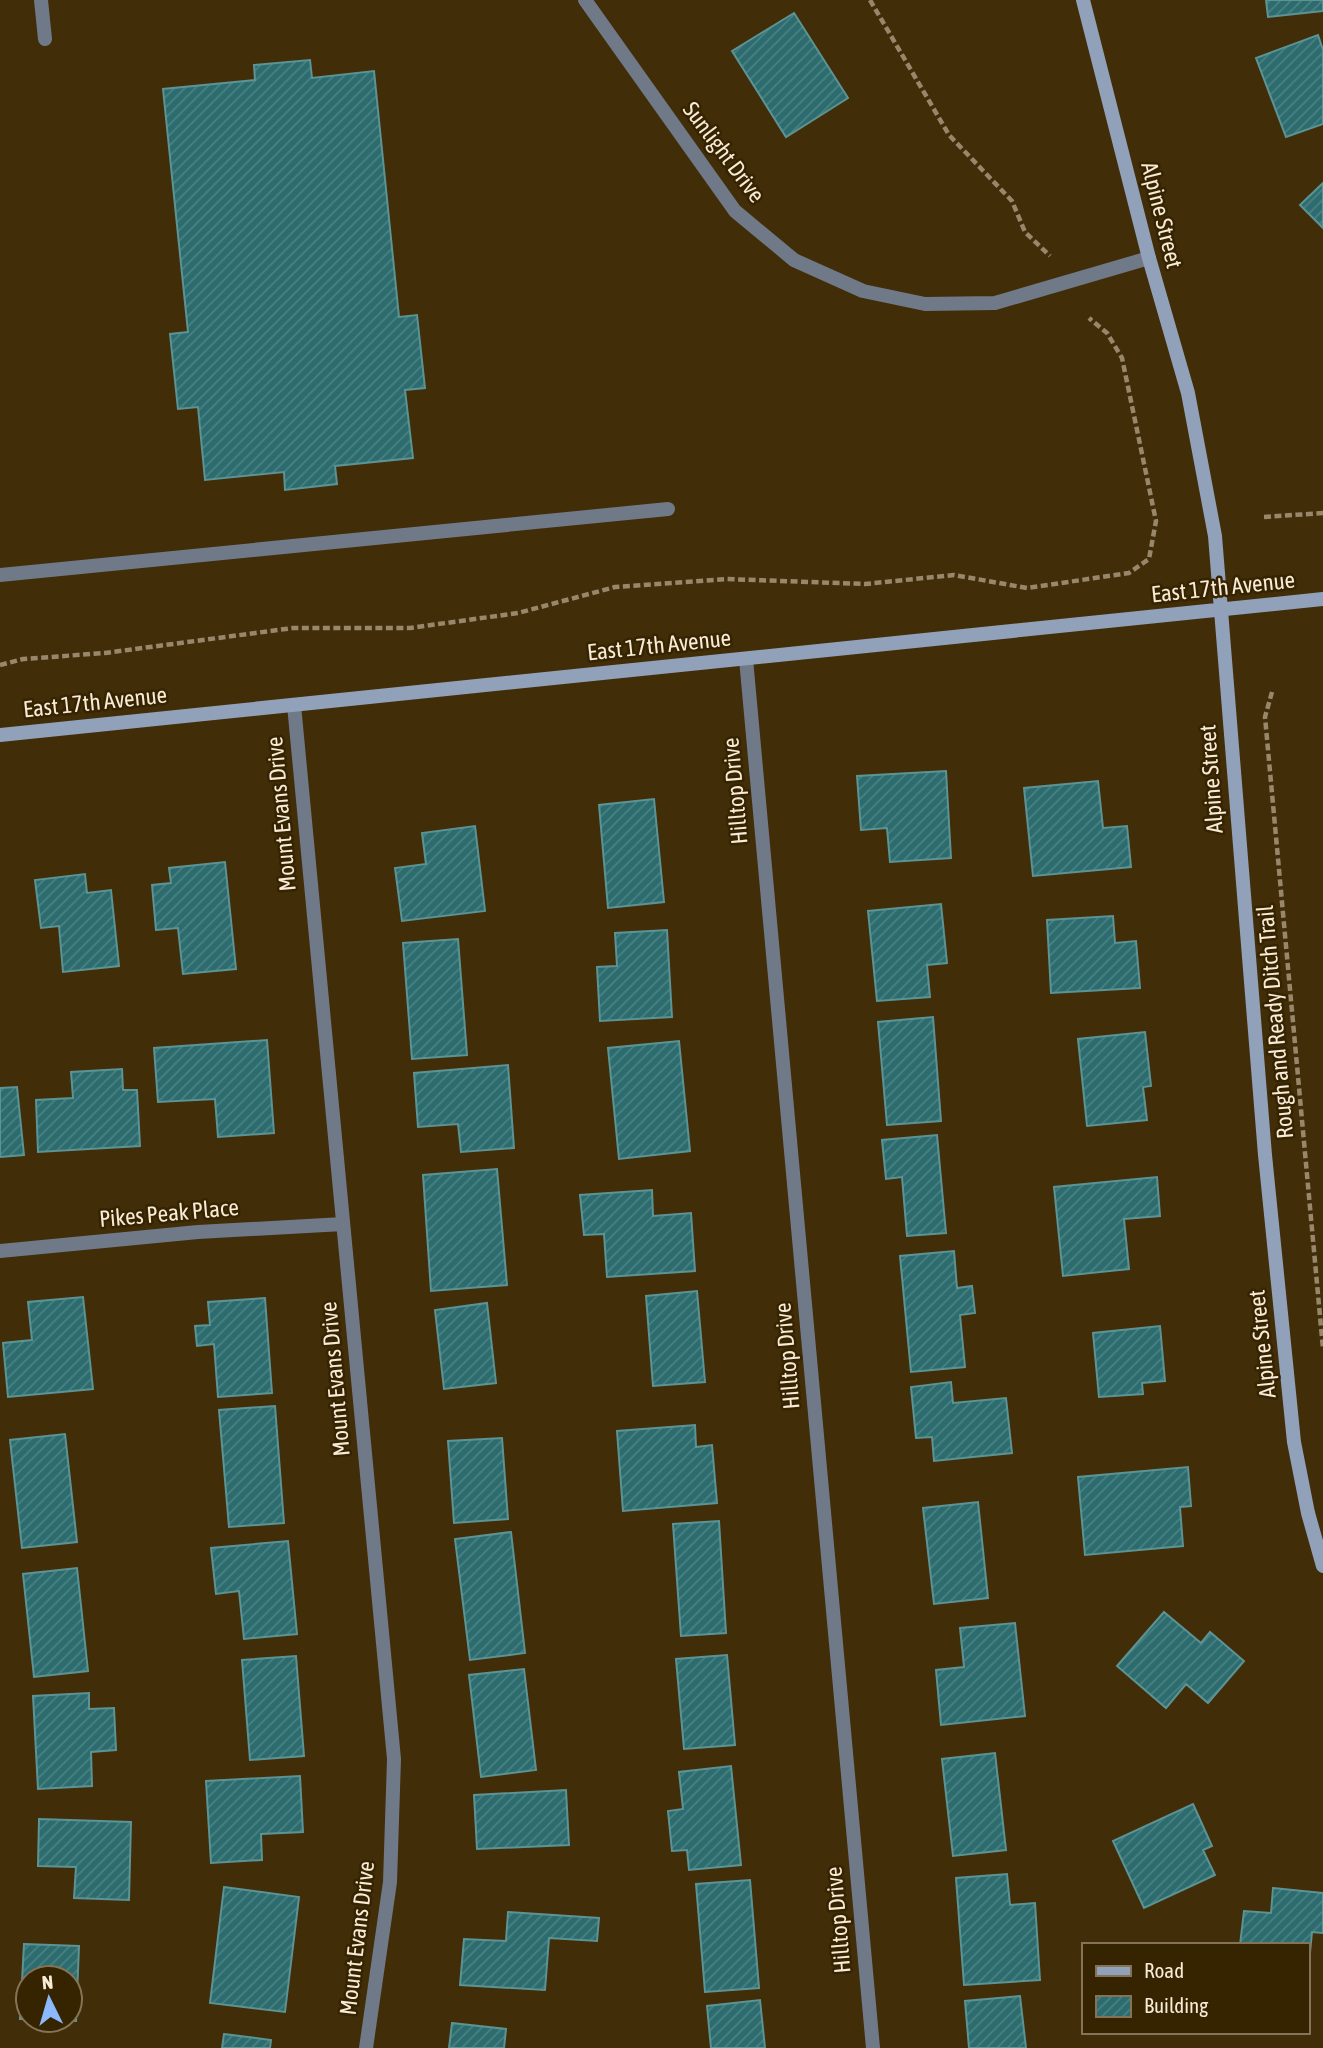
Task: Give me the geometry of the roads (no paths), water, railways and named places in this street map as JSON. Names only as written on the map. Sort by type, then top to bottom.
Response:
[{"type":"street","points":[[41,0],[45,39]]},
{"type":"street","name":"Sunlight Drive","points":[[585,0],[735,211],[794,260],[863,291],[925,304],[995,303],[1149,258]]},
{"type":"street","name":"Alpine Street","points":[[1083,0],[1149,258],[1188,393],[1215,536],[1260,1090],[1294,1442],[1308,1513],[1323,1566]]},
{"type":"street","points":[[0,575],[668,509]]},
{"type":"street","name":"East 17th Avenue","points":[[0,735],[1323,599]]},
{"type":"street","name":"Hilltop Drive","points":[[746,659],[873,2048]]},
{"type":"street","name":"Mount Evans Drive","points":[[293,705],[394,1759],[390,1882],[366,2048]]},
{"type":"street","name":"Pikes Peak Place","points":[[0,1251],[198,1232],[343,1224]]}]
